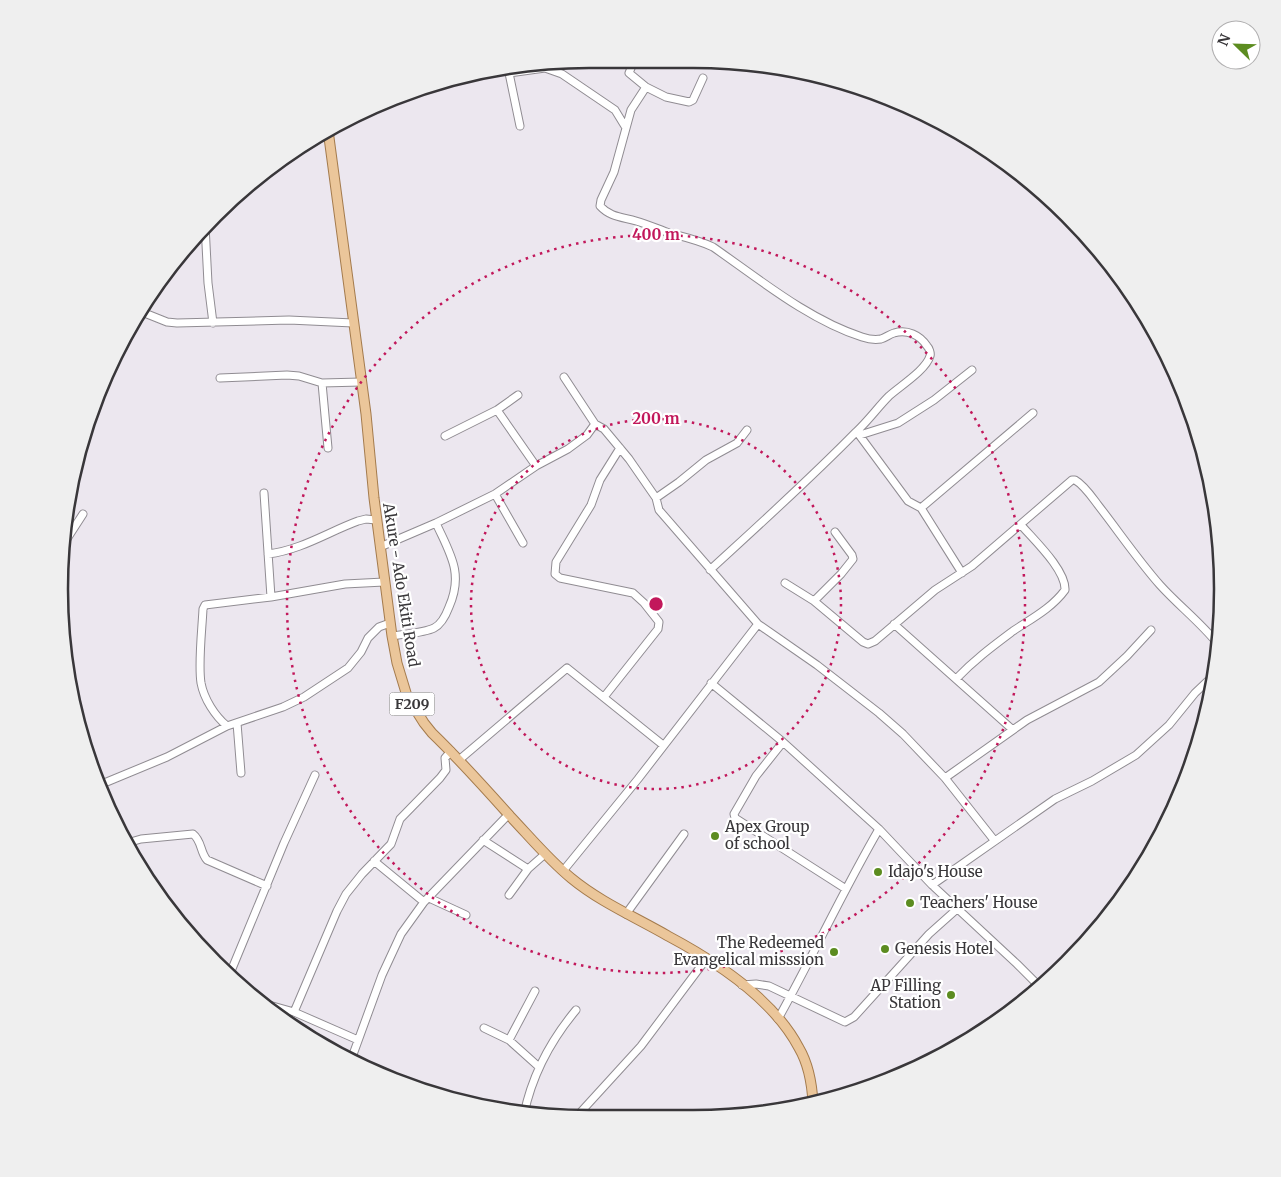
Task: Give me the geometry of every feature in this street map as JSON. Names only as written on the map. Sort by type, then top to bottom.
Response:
[{"type":"main road","name":"Akure - Ado Ekiti Road","points":[[328,137],[361,382],[384,582],[397,663],[407,696],[424,723],[563,871],[582,887],[626,914],[707,958],[742,985],[778,1019],[793,1038],[803,1056],[810,1078],[812,1095]]},
{"type":"street","points":[[631,68],[629,73],[646,87],[666,97],[680,101],[691,102],[702,78]]},
{"type":"street","points":[[550,69],[557,71],[578,84],[615,110],[626,128]]},
{"type":"street","points":[[510,74],[520,126]]},
{"type":"street","points":[[646,87],[631,110],[614,172],[601,200],[600,206],[605,212],[701,241],[780,295],[805,310],[861,337],[881,339],[895,333],[910,332],[927,346],[930,351],[930,356],[925,364],[890,396],[859,433],[710,570]]},
{"type":"street","points":[[206,236],[208,283],[213,323]]},
{"type":"street","points":[[146,314],[167,322],[177,323],[289,320],[353,323]]},
{"type":"street","points":[[859,433],[898,423],[934,400],[972,370]]},
{"type":"street","points":[[220,378],[287,375],[299,376],[322,383],[361,382]]},
{"type":"street","points":[[564,377],[595,424],[604,430],[620,448],[656,498],[659,510],[758,624],[817,665],[880,713],[903,734],[945,778],[994,840]]},
{"type":"street","points":[[322,383],[328,448]]},
{"type":"street","points":[[445,436],[497,410],[518,395]]},
{"type":"street","points":[[497,410],[536,466]]},
{"type":"street","points":[[920,508],[1033,413]]},
{"type":"street","points":[[380,547],[436,523],[495,494],[536,466],[568,449],[587,435],[595,424]]},
{"type":"street","points":[[656,498],[706,460],[736,443],[747,430]]},
{"type":"street","points":[[859,433],[908,501],[920,508],[962,574]]},
{"type":"street","points":[[604,697],[658,629],[659,622],[644,603],[633,593],[560,578],[555,574],[555,569],[556,562],[591,504],[600,480],[620,448]]},
{"type":"street","points":[[785,583],[814,601],[868,644],[875,641],[935,590],[962,574],[1072,480],[1078,481],[1124,536],[1161,585],[1211,636]]},
{"type":"street","points":[[264,493],[270,597]]},
{"type":"street","points":[[495,494],[522,543]]},
{"type":"street","points":[[71,533],[83,514]]},
{"type":"street","points":[[268,554],[294,548],[358,521],[366,519],[376,520]]},
{"type":"street","points":[[392,636],[433,629],[440,624],[452,600],[456,587],[453,558],[436,523]]},
{"type":"street","points":[[956,679],[976,659],[1040,613],[1060,597],[1065,590],[1063,577],[1058,569],[1021,525]]},
{"type":"street","points":[[814,601],[853,559],[835,532]]},
{"type":"street","points":[[227,726],[218,718],[201,684],[203,609],[205,605],[270,597],[345,584],[384,582]]},
{"type":"street","points":[[105,783],[167,757],[227,726],[283,707],[348,668],[361,652],[368,638],[378,628],[390,623]]},
{"type":"street","points":[[563,871],[758,624]]},
{"type":"street","points":[[894,624],[1013,730]]},
{"type":"street","points":[[945,778],[1026,720],[1099,682],[1127,656],[1150,630]]},
{"type":"street","points":[[459,760],[567,668],[663,745]]},
{"type":"street","points":[[711,683],[783,742],[879,829],[932,885],[1034,981]]},
{"type":"street","points":[[932,885],[1055,799],[1092,781],[1136,755],[1169,725],[1204,684]]},
{"type":"street","points":[[237,723],[241,773]]},
{"type":"street","points":[[783,742],[756,776],[734,814],[735,818],[846,889]]},
{"type":"street","points":[[294,1012],[346,894],[374,860],[391,844],[400,820],[444,773],[446,767],[445,758],[451,751]]},
{"type":"street","points":[[232,968],[314,775]]},
{"type":"street","points":[[353,1053],[393,949],[401,934],[427,900],[509,814]]},
{"type":"street","points":[[778,1019],[853,872],[879,829]]},
{"type":"street","points":[[133,841],[193,834],[198,839],[207,860],[267,886]]},
{"type":"street","points":[[626,914],[684,834]]},
{"type":"street","points":[[483,840],[528,869]]},
{"type":"street","points":[[509,895],[528,869],[545,854]]},
{"type":"street","points":[[374,860],[427,900],[466,916]]},
{"type":"street","points":[[742,985],[756,984],[769,986],[845,1022],[854,1017],[923,940],[957,909]]},
{"type":"street","points":[[583,1110],[641,1046],[707,958]]},
{"type":"street","points":[[509,1040],[535,990]]},
{"type":"street","points":[[279,1008],[294,1012],[358,1040]]},
{"type":"street","points":[[526,1106],[539,1067],[576,1010]]},
{"type":"street","points":[[484,1028],[509,1040],[539,1067]]},
{"type":"place","name":"Apex Group of school","points":[[715,836]]},
{"type":"place","name":"Idajo's House","points":[[878,872]]},
{"type":"place","name":"Teachers' House","points":[[910,903]]},
{"type":"place","name":"Genesis Hotel","points":[[885,949]]},
{"type":"place","name":"The Redeemed Evangelical misssion","points":[[834,952]]},
{"type":"place","name":"AP Filling Station","points":[[951,995]]}]
